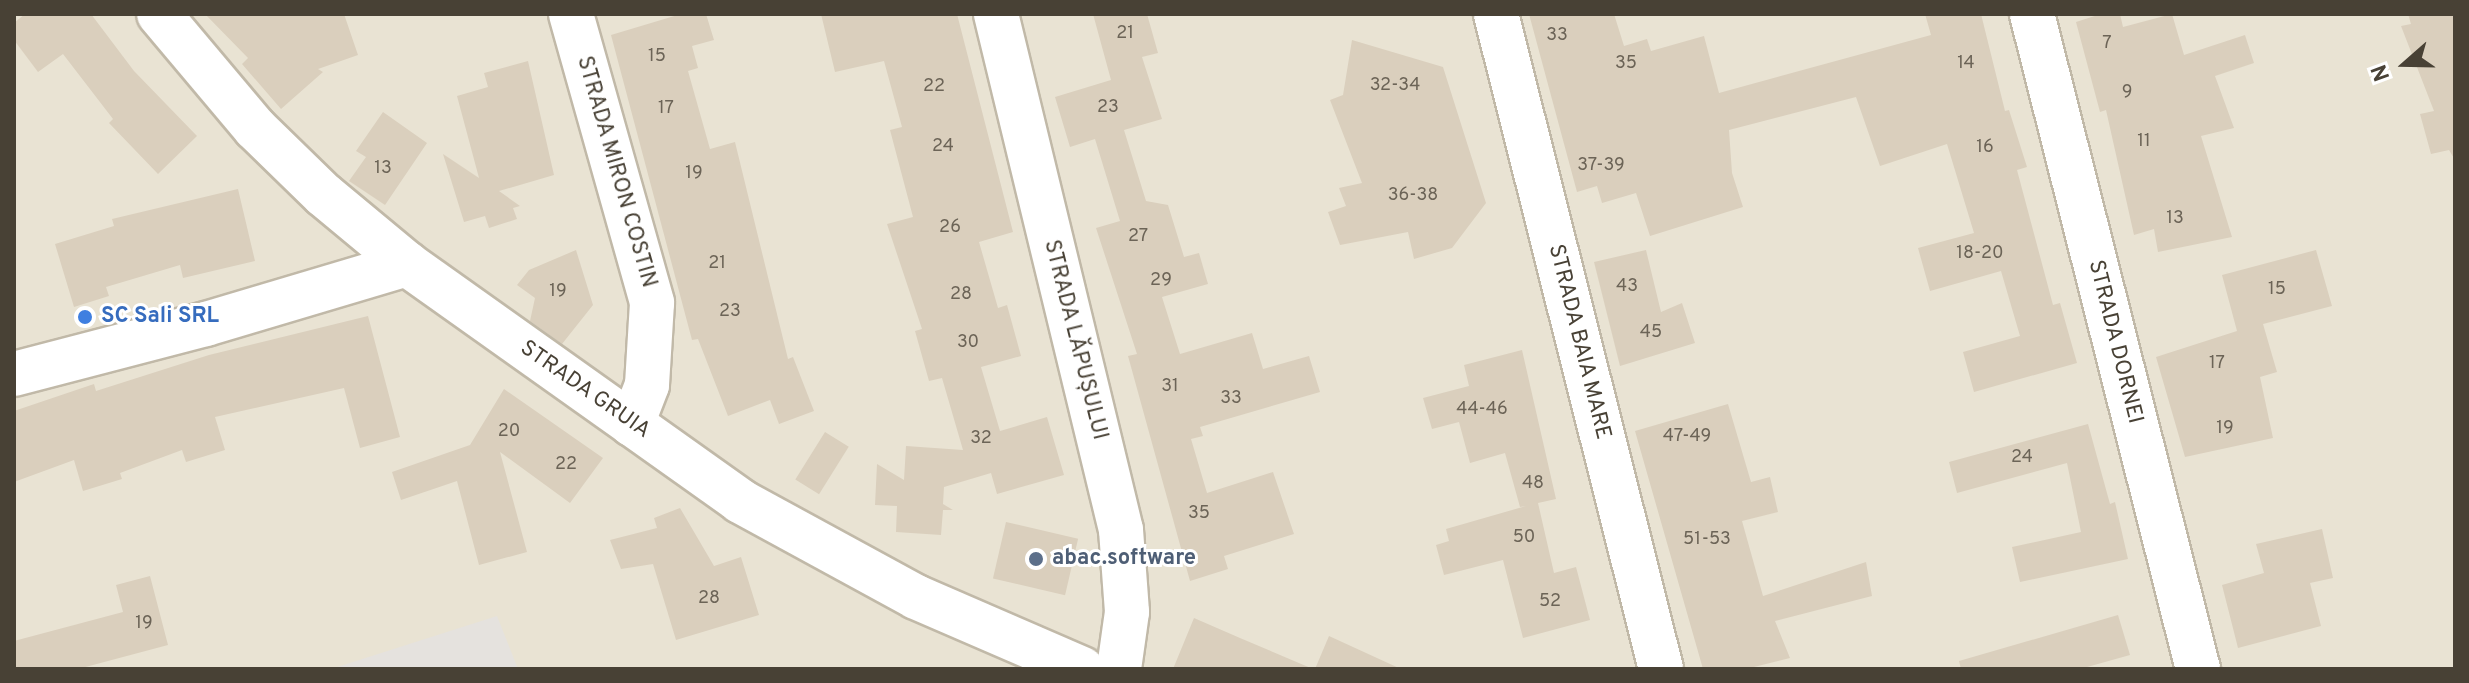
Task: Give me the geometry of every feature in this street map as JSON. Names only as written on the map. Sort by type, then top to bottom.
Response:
[{"type":"street","name":"STRADA GRUIA","points":[[159,14],[255,128],[407,264],[740,501],[829,553],[1082,669]]},
{"type":"street","name":"STRADA MIRON COSTIN","points":[[571,14],[652,303],[647,385],[632,424]]},
{"type":"street","name":"STRADA LĂPUȘULUI","points":[[996,14],[1121,530],[1127,612],[1119,669]]},
{"type":"street","name":"STRADA BAIA MARE","points":[[1496,14],[1661,669]]},
{"type":"street","name":"STRADA DORNEI","points":[[2032,14],[2198,669]]},
{"type":"street","points":[[14,374],[206,324],[407,264]]},
{"type":"shaded area","points":[[14,14],[2455,14],[2455,669],[14,669]]},
{"type":"shaded area","points":[[497,616],[518,669],[331,669]]},
{"type":"building","points":[[25,14],[91,14],[134,71],[197,136],[158,174],[109,123],[113,119],[63,54],[38,72],[14,40],[14,23]]},
{"type":"building","points":[[205,14],[344,14],[358,55],[318,69],[323,72],[281,109],[242,64],[248,58]]},
{"type":"building","points":[[681,14],[706,14],[714,40],[692,46],[698,68],[688,71],[710,149],[735,142],[788,359],[793,357],[814,411],[779,424],[770,400],[728,416],[698,339],[692,340],[611,35]]},
{"type":"building","points":[[821,14],[957,14],[1013,232],[979,242],[998,308],[1007,305],[1021,356],[981,367],[1000,431],[1047,417],[1064,475],[997,494],[991,473],[944,487],[943,504],[953,510],[943,510],[941,535],[896,532],[897,506],[875,505],[877,464],[904,480],[906,446],[963,450],[942,378],[929,381],[915,331],[922,329],[887,224],[913,217],[890,130],[902,127],[884,61],[835,72]]},
{"type":"building","points":[[1093,14],[1147,14],[1158,53],[1142,57],[1162,119],[1124,130],[1146,201],[1168,205],[1184,257],[1199,253],[1208,284],[1162,297],[1180,354],[1252,333],[1263,369],[1309,356],[1320,392],[1200,427],[1203,436],[1191,439],[1207,493],[1273,472],[1294,534],[1224,556],[1228,569],[1190,581],[1128,356],[1137,354],[1096,228],[1120,221],[1095,139],[1070,147],[1055,97],[1111,80]]},
{"type":"building","points":[[1529,14],[1614,14],[1624,46],[1647,39],[1651,51],[1704,36],[1719,93],[1931,35],[1925,14],[1981,14],[2005,111],[2009,110],[2027,167],[2017,170],[2053,305],[2060,303],[2077,363],[1974,392],[1963,352],[2020,336],[2001,271],[1930,291],[1918,248],[1974,233],[1947,144],[1880,166],[1856,97],[1729,130],[1732,173],[1743,207],[1650,236],[1636,193],[1602,203],[1597,186],[1577,192]]},
{"type":"building","points":[[2101,14],[2120,14],[2123,27],[2172,14],[2184,55],[2245,35],[2254,63],[2215,76],[2234,128],[2201,136],[2232,237],[2158,252],[2154,229],[2134,235],[2106,110],[2100,112],[2076,22]]},
{"type":"building","points":[[2408,14],[2455,14],[2455,160],[2449,150],[2431,154],[2420,114],[2434,111],[2401,26],[2411,24]]},
{"type":"building","points":[[1352,40],[1443,67],[1486,203],[1452,248],[1414,259],[1408,232],[1340,245],[1328,212],[1346,206],[1339,188],[1362,183],[1330,100],[1343,95]]},
{"type":"building","points":[[528,61],[554,175],[499,191],[520,206],[513,208],[517,219],[489,228],[485,216],[464,222],[443,154],[479,178],[457,96],[488,87],[484,73]]},
{"type":"building","points":[[383,112],[427,143],[385,205],[349,181],[366,157],[356,151]]},
{"type":"building","points":[[238,189],[255,261],[183,278],[180,265],[106,287],[109,296],[74,307],[55,244],[114,226],[112,219]]},
{"type":"building","points":[[576,250],[593,305],[562,344],[530,321],[535,298],[517,285],[529,270]]},
{"type":"building","points":[[1646,250],[1661,312],[1682,303],[1695,343],[1620,366],[1594,262]]},
{"type":"building","points":[[2316,250],[2332,306],[2263,324],[2277,372],[2260,377],[2273,438],[2185,457],[2156,357],[2237,331],[2222,275]]},
{"type":"building","points":[[368,316],[400,437],[360,448],[344,388],[215,417],[225,450],[186,462],[182,450],[120,473],[122,479],[83,491],[74,460],[14,482],[14,411],[94,384],[96,391],[209,355]]},
{"type":"building","points":[[1522,350],[1556,499],[1538,503],[1554,573],[1576,567],[1590,620],[1523,638],[1503,560],[1444,575],[1436,545],[1449,541],[1446,529],[1526,506],[1520,507],[1505,453],[1470,463],[1459,422],[1432,429],[1423,398],[1469,386],[1464,365]]},
{"type":"building","points":[[504,389],[603,458],[570,503],[500,452],[527,552],[479,565],[457,481],[401,500],[392,472],[470,445]]},
{"type":"building","points":[[1728,404],[1751,482],[1770,477],[1778,512],[1742,521],[1763,596],[1866,562],[1872,596],[1775,621],[1790,658],[1746,669],[1703,669],[1635,431]]},
{"type":"building","points":[[2088,424],[2110,504],[2115,502],[2128,559],[2020,582],[2012,547],[2081,532],[2067,463],[1957,493],[1949,462]]},
{"type":"building","points":[[825,432],[849,447],[819,494],[795,479]]},
{"type":"building","points":[[680,508],[714,566],[741,557],[759,615],[676,640],[653,564],[621,569],[610,540],[657,528],[654,518]]},
{"type":"building","name":"abac.software","points":[[1006,522],[1078,539],[1065,595],[993,579]]},
{"type":"building","points":[[2322,529],[2333,578],[2310,583],[2321,626],[2238,648],[2222,585],[2264,573],[2256,544]]},
{"type":"building","points":[[150,576],[168,645],[78,669],[14,669],[14,641],[123,612],[116,585]]},
{"type":"building","points":[[2118,615],[2130,655],[2080,669],[1961,669],[1959,661]]},
{"type":"building","points":[[1194,618],[1240,638],[1313,669],[1173,669]]},
{"type":"building","points":[[1329,636],[1401,669],[1315,669]]},
{"type":"place","name":"SC Sali SRL","points":[[85,317]]},
{"type":"place","name":"abac.software","points":[[1036,559]]}]
